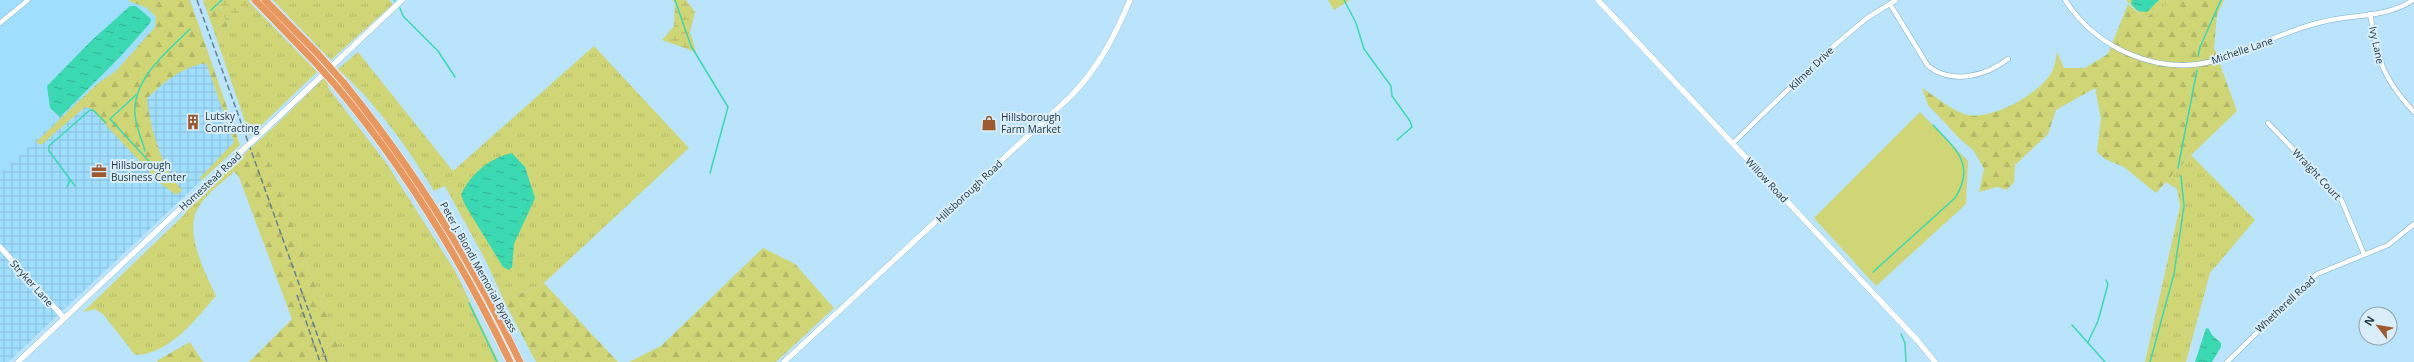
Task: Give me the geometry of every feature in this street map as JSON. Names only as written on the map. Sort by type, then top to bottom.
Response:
[{"type":"highway","name":"Peter J. Biondi Memorial Bypass","points":[[255,0],[316,57]]},
{"type":"highway","name":"Peter J. Biondi Memorial Bypass","points":[[265,0],[384,133],[440,216],[520,362]]},
{"type":"highway","name":"Peter J. Biondi Memorial Bypass","points":[[340,85],[394,160],[433,218],[476,294],[510,362]]},
{"type":"street","points":[[0,23],[28,0]]},
{"type":"street","name":"Homestead Road","points":[[18,362],[402,0]]},
{"type":"street","name":"Hillsborough Road","points":[[784,362],[1071,96],[1090,75],[1107,50],[1130,0]]},
{"type":"street","name":"Willow Road","points":[[1598,0],[1918,341],[1935,362]]},
{"type":"street","name":"Kilmer Drive","points":[[1733,144],[1829,50],[1863,21],[1896,0]]},
{"type":"street","name":"Michelle Lane","points":[[2065,0],[2086,26],[2102,40],[2135,57],[2170,64],[2215,60],[2322,22],[2370,14],[2403,6],[2413,0]]},
{"type":"street","points":[[1890,4],[1928,66],[1934,71],[1953,77],[1972,76],[1994,70],[2008,59]]},
{"type":"street","name":"Ivy Lane","points":[[2370,14],[2378,58],[2385,76],[2397,94],[2414,112]]},
{"type":"street","name":"Wraight Court","points":[[2268,123],[2341,199],[2364,254]]},
{"type":"street","name":"Whetherell Road","points":[[2227,362],[2309,280],[2317,274],[2396,240],[2414,224]]},
{"type":"street","name":"Stryker Lane","points":[[0,247],[64,318]]},
{"type":"shaded area","points":[[0,0],[162,0],[202,46],[116,131],[82,97],[0,174]]},
{"type":"shaded area","points":[[202,46],[238,146],[8,362],[0,362],[0,174],[82,96],[116,131]]},
{"type":"green space","points":[[127,0],[190,0],[240,145],[202,180],[200,178],[234,142],[206,63],[189,68],[166,81],[147,99],[151,123],[158,148],[168,170],[182,190],[176,195],[159,182],[90,108],[85,107],[41,145],[36,142],[98,83],[116,71],[155,27],[156,17],[147,8]]},
{"type":"green space","points":[[203,0],[218,0],[228,27],[216,37]]},
{"type":"green space","points":[[218,0],[249,0],[228,27]]},
{"type":"green space","points":[[273,0],[389,0],[393,4],[331,60]]},
{"type":"green space","points":[[672,0],[686,0],[695,12],[690,32],[696,52],[662,40],[674,26],[675,3]]},
{"type":"green space","points":[[1328,0],[1350,0],[1334,10]]},
{"type":"green space","points":[[2126,0],[2175,0],[2144,19]]},
{"type":"green space","points":[[2175,0],[2224,0],[2217,15],[2214,48],[2237,111],[2188,158],[2156,193],[2124,167],[2105,159],[2097,152],[2101,118],[2095,88],[2056,110],[2048,134],[2015,165],[2014,182],[2007,190],[1997,187],[1979,192],[1984,169],[1974,151],[1959,138],[1928,105],[1922,88],[1948,106],[1964,114],[1975,116],[2000,110],[2027,96],[2047,79],[2053,70],[2057,52],[2064,68],[2085,68],[2108,54],[2128,4],[2144,19]]},
{"type":"green space","points":[[248,1],[317,72],[250,136],[216,37],[228,27]]},
{"type":"green space","points":[[594,46],[689,148],[544,283],[504,301],[486,261],[445,186],[434,191],[402,142],[378,111],[338,69],[358,52],[453,171]]},
{"type":"green space","points":[[324,78],[329,89],[387,164],[455,271],[499,362],[344,362],[265,152],[276,125]]},
{"type":"green space","points":[[1920,112],[1968,161],[1966,204],[1876,286],[1814,218]]},
{"type":"green space","points":[[276,125],[265,152],[344,362],[249,362],[292,319],[239,177],[230,167]]},
{"type":"green space","points":[[2191,155],[2255,220],[2210,273],[2186,362],[2145,362],[2180,206],[2177,189],[2166,182]]},
{"type":"green space","points":[[230,167],[234,172],[213,190],[199,206],[194,222],[195,244],[198,255],[216,296],[181,334],[159,349],[148,353],[135,355],[103,314],[95,309],[83,312],[184,215],[189,207]]},
{"type":"green space","points":[[763,248],[795,264],[834,308],[776,362],[629,362],[661,346]]},
{"type":"green space","points":[[544,283],[618,362],[536,362],[504,301]]},
{"type":"green space","points":[[190,342],[203,362],[157,362],[158,360]]},
{"type":"water","points":[[2132,0],[2159,0],[2147,12],[2138,11],[2131,4]]},
{"type":"water","points":[[130,6],[136,6],[151,19],[150,23],[121,56],[60,117],[50,108],[47,86],[91,41]]},
{"type":"water","points":[[512,153],[525,167],[535,198],[514,244],[512,267],[509,270],[503,267],[465,205],[461,195],[469,181],[482,168],[496,158]]},
{"type":"water","points":[[2206,328],[2209,329],[2212,335],[2221,343],[2221,347],[2212,362],[2195,362]]},
{"type":"waterway","points":[[211,10],[222,0]]},
{"type":"waterway","points":[[675,0],[691,46],[728,107],[710,173]]},
{"type":"waterway","points":[[1344,0],[1356,23],[1364,49],[1391,86],[1392,96],[1410,121],[1412,127],[1397,140]]},
{"type":"waterway","points":[[2198,56],[2200,47],[2221,0]]},
{"type":"waterway","points":[[400,8],[403,16],[438,51],[455,77]]},
{"type":"waterway","points":[[145,151],[135,115],[139,90],[153,67],[190,29]]},
{"type":"waterway","points":[[2178,168],[2197,70]]},
{"type":"waterway","points":[[136,95],[110,119],[168,182]]},
{"type":"waterway","points":[[75,186],[49,151],[49,146],[90,110],[93,110],[106,123]]},
{"type":"waterway","points":[[1873,272],[1955,198],[1961,186],[1964,176],[1960,158],[1956,150],[1933,125]]},
{"type":"waterway","points":[[2150,362],[2174,274],[2184,206],[2181,176]]},
{"type":"waterway","points":[[67,187],[70,180]]},
{"type":"waterway","points":[[2088,342],[2098,321],[2108,284],[2106,280]]},
{"type":"waterway","points":[[469,303],[497,362]]},
{"type":"waterway","points":[[2072,325],[2105,362]]},
{"type":"waterway","points":[[1901,334],[1905,343],[1906,362]]},
{"type":"railway","points":[[197,0],[327,362]]},
{"type":"railway","points":[[297,295],[320,362]]},
{"type":"place","name":"Lutsky Contracting","points":[[193,122]]},
{"type":"place","name":"Hillsborough Farm Market","points":[[989,123]]},
{"type":"place","name":"Hillsborough Business Center","points":[[99,171]]}]
